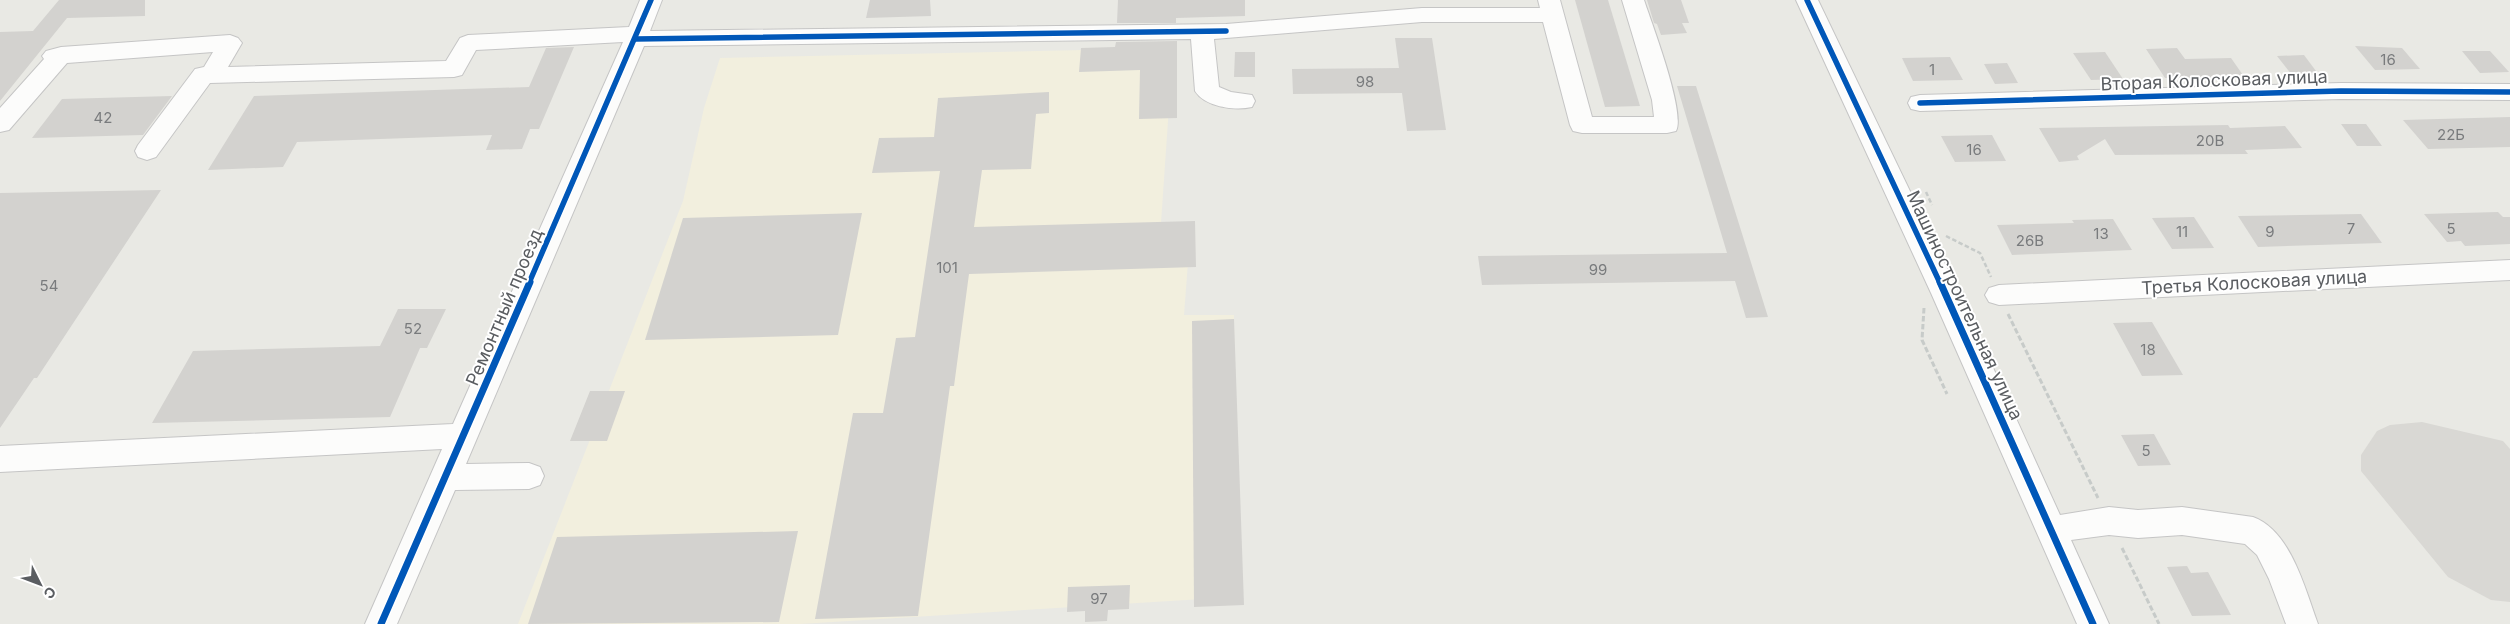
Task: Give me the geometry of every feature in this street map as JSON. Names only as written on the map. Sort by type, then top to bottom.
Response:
[{"type":"street","name":"Ремонтный проезд","points":[[381,624],[446,478],[651,0]]},
{"type":"street","points":[[147,151],[203,75],[454,69],[468,43],[637,36],[1202,32],[1226,31],[1420,8],[1551,8],[1582,125],[1667,125],[1664,100],[1632,0]]},
{"type":"street","name":"Машиностроительная улица","points":[[1807,0],[1945,293],[2093,624]]},
{"type":"street","points":[[1202,32],[1207,91],[1228,100],[1243,101]]},
{"type":"street","points":[[0,124],[58,56],[230,43],[212,74]]},
{"type":"street","name":"Вторая Колосковая улица","points":[[1920,103],[2342,91],[2510,92]]},
{"type":"street","name":"Третья Колосковая улица","points":[[1999,295],[2510,270]]},
{"type":"street","points":[[0,459],[464,436]]},
{"type":"street","points":[[446,478],[529,476]]},
{"type":"street","points":[[2051,530],[2109,521],[2138,524],[2182,522],[2253,531],[2268,545],[2276,560],[2302,624]]},
{"type":"path","points":[[1946,236],[1980,254],[2159,624]]},
{"type":"shaded area","points":[[1173,48],[1161,223],[1191,223],[1184,315],[1234,315],[1235,597],[800,624],[518,624],[683,201],[704,108],[720,58]]},
{"type":"shaded area","points":[[2422,422],[2503,441],[2510,449],[2510,602],[2491,600],[2448,577],[2361,471],[2361,455],[2377,431],[2390,425]]},
{"type":"building","points":[[59,0],[145,0],[145,16],[67,18],[0,101],[0,32],[33,31]]},
{"type":"building","points":[[870,0],[930,0],[931,16],[866,18]]},
{"type":"building","points":[[1118,0],[1245,0],[1245,16],[1176,18],[1176,23],[1117,23]]},
{"type":"building","points":[[1575,0],[1608,0],[1640,106],[1605,107]]},
{"type":"building","points":[[1647,0],[1681,0],[1689,23],[1682,23],[1687,33],[1661,35],[1657,24],[1654,23]]},
{"type":"building","points":[[1395,38],[1432,38],[1446,130],[1407,131],[1402,93],[1293,94],[1292,69],[1399,68]]},
{"type":"building","points":[[1177,41],[1177,118],[1139,119],[1140,70],[1079,72],[1081,48],[1115,47],[1116,42]]},
{"type":"building","points":[[2355,46],[2402,48],[2420,69],[2375,70]]},
{"type":"building","points":[[574,47],[539,129],[530,129],[522,149],[486,150],[492,135],[297,142],[283,167],[208,170],[254,96],[529,87],[546,48]]},
{"type":"building","points":[[2177,48],[2185,59],[2231,58],[2245,78],[2165,78],[2146,49]]},
{"type":"building","points":[[2462,51],[2490,51],[2509,72],[2480,73]]},
{"type":"building","points":[[1235,52],[1255,52],[1255,77],[1234,77]]},
{"type":"building","points":[[2105,52],[2123,79],[2091,80],[2073,53]]},
{"type":"building","points":[[2304,55],[2319,75],[2292,75],[2277,56]]},
{"type":"building","points":[[1950,57],[1963,80],[1913,81],[1902,58]]},
{"type":"building","points":[[2007,63],[2018,83],[1995,84],[1984,64]]},
{"type":"building","points":[[1677,86],[1696,86],[1768,317],[1746,318],[1735,281],[1482,285],[1478,256],[1727,253]]},
{"type":"building","points":[[1049,92],[1049,113],[1036,114],[1031,169],[982,170],[974,227],[1195,221],[1196,267],[969,274],[954,386],[950,386],[918,616],[815,619],[853,413],[883,413],[896,338],[915,337],[940,171],[872,173],[879,138],[934,137],[938,98]]},
{"type":"building","points":[[172,96],[143,135],[32,138],[62,99]]},
{"type":"building","points":[[2510,117],[2510,147],[2428,149],[2403,120]]},
{"type":"building","points":[[2341,124],[2366,124],[2382,146],[2357,146]]},
{"type":"building","points":[[2228,125],[2230,128],[2285,126],[2302,148],[2245,150],[2248,154],[2115,155],[2105,139],[2077,156],[2079,160],[2059,162],[2039,128]]},
{"type":"building","points":[[1992,135],[2006,161],[1955,162],[1941,136]]},
{"type":"building","points":[[161,190],[37,378],[34,378],[0,428],[0,193]]},
{"type":"building","points":[[2498,212],[2503,217],[2510,217],[2510,244],[2465,246],[2461,241],[2447,242],[2424,214]]},
{"type":"building","points":[[862,213],[838,335],[645,340],[683,218]]},
{"type":"building","points":[[2361,214],[2382,243],[2258,247],[2238,216]]},
{"type":"building","points":[[2194,217],[2214,248],[2172,249],[2152,218]]},
{"type":"building","points":[[2113,219],[2132,250],[2012,255],[1997,225],[2074,223],[2072,220]]},
{"type":"building","points":[[398,309],[446,309],[427,348],[420,348],[390,417],[152,423],[193,351],[380,346]]},
{"type":"building","points":[[1234,319],[1244,605],[1194,607],[1192,321]]},
{"type":"building","points":[[2152,322],[2183,375],[2142,376],[2113,323]]},
{"type":"building","points":[[590,391],[625,391],[607,441],[570,441]]},
{"type":"building","points":[[2154,434],[2171,465],[2138,466],[2121,435]]},
{"type":"building","points":[[798,531],[779,622],[528,624],[557,537]]},
{"type":"building","points":[[2187,566],[2191,573],[2208,572],[2231,615],[2192,616],[2167,567]]},
{"type":"building","points":[[1130,585],[1129,609],[1108,610],[1107,621],[1085,622],[1085,611],[1067,612],[1068,587]]},
{"type":"cycle path","points":[[381,624],[636,39],[651,0]]},
{"type":"cycle path","points":[[1807,0],[1945,293],[2093,624]]},
{"type":"cycle path","points":[[636,39],[1226,31]]},
{"type":"cycle path","points":[[1920,103],[2341,91],[2510,92]]}]
